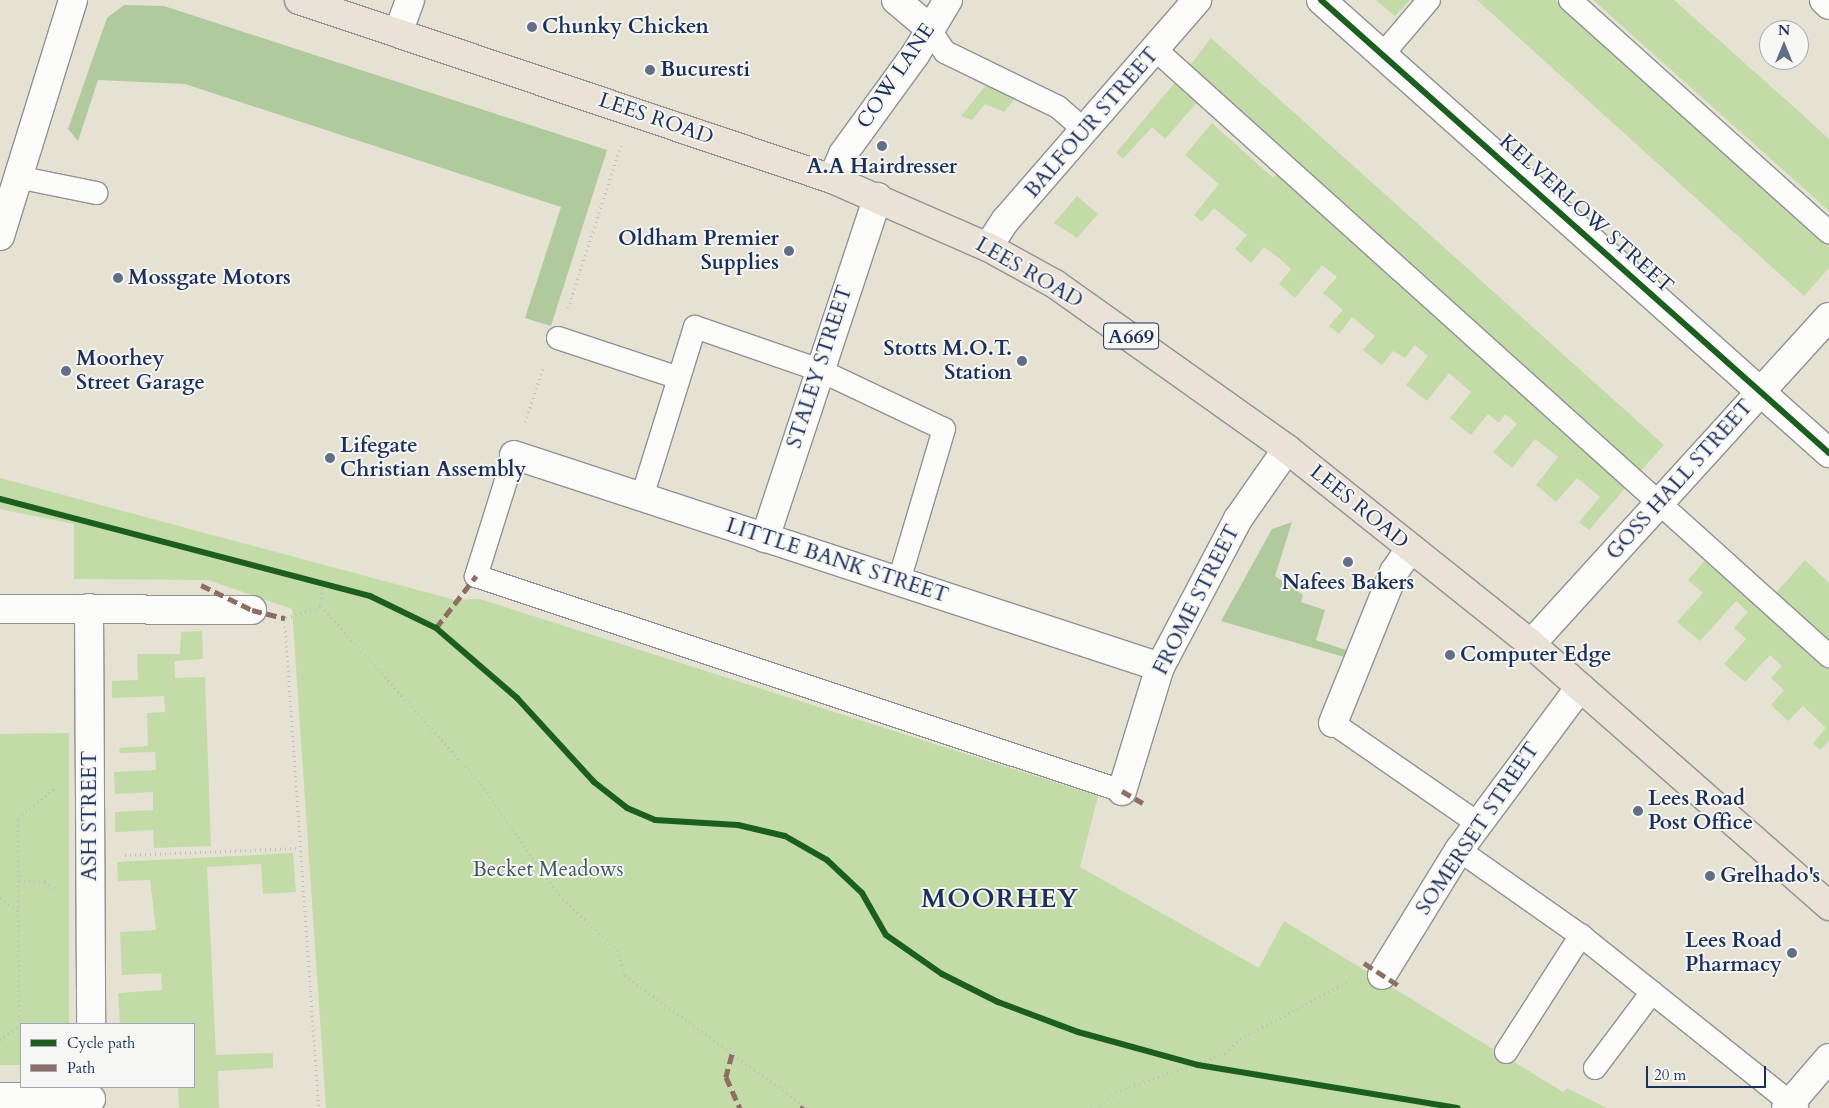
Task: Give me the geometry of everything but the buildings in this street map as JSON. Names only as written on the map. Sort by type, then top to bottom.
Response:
[{"type":"main road","name":"LEES ROAD","points":[[299,0],[832,179],[878,197],[988,247],[1055,284],[1287,449],[1531,644],[1829,906]]},
{"type":"street","points":[[0,236],[9,192],[73,0]]},
{"type":"street","points":[[398,33],[410,0]]},
{"type":"street","points":[[896,0],[928,27]]},
{"type":"street","name":"COW LANE","points":[[832,179],[848,146],[915,55],[928,27],[948,0]]},
{"type":"street","name":"BALFOUR STREET","points":[[988,247],[1084,130],[1156,50],[1197,0]]},
{"type":"street","name":"KELVERLOW STREET","points":[[1321,0],[1829,453]]},
{"type":"street","points":[[1824,0],[1829,5]]},
{"type":"street","name":"STALEY STREET","points":[[765,538],[819,370],[878,197]]},
{"type":"street","name":"GOSS HALL STREET","points":[[1531,644],[1760,390],[1829,317]]},
{"type":"street","name":"FROME STREET","points":[[1122,791],[1160,667],[1238,519],[1287,449]]},
{"type":"street","name":"LITTLE BANK STREET","points":[[514,455],[1160,667]]},
{"type":"street","points":[[1333,723],[1394,572],[1411,548]]},
{"type":"street","name":"ASH STREET","points":[[90,608],[91,1023]]},
{"type":"street","points":[[0,609],[252,610]]},
{"type":"street","name":"SOMERSET STREET","points":[[1382,975],[1459,850],[1580,687]]},
{"type":"street","points":[[1791,1106],[1829,1058]]},
{"type":"street","points":[[0,1097],[91,1098]]},
{"type":"lane","points":[[1383,54],[1429,0]]},
{"type":"lane","points":[[1570,0],[1829,232]]},
{"type":"lane","points":[[928,27],[945,52],[1058,107],[1084,130]]},
{"type":"lane","points":[[1156,50],[1829,656]]},
{"type":"lane","points":[[9,192],[96,193]]},
{"type":"lane","points":[[642,497],[695,327],[819,370],[944,429],[898,581]]},
{"type":"lane","points":[[558,338],[679,378]]},
{"type":"lane","points":[[514,455],[476,576],[1122,791]]},
{"type":"lane","points":[[1333,723],[1479,824]]},
{"type":"lane","points":[[1459,850],[1581,935],[1791,1106]]},
{"type":"lane","points":[[1506,1052],[1581,935]]},
{"type":"lane","points":[[1595,1068],[1652,992]]},
{"type":"path","points":[[514,455],[551,345],[558,338],[621,144]]},
{"type":"path","points":[[314,580],[332,586]]},
{"type":"path","points":[[323,583],[321,606],[481,784],[559,894],[617,950],[625,975],[806,1108]]},
{"type":"path","points":[[285,618],[321,606]]},
{"type":"path","points":[[284,626],[319,1108]]},
{"type":"path","points":[[0,1040],[20,1027],[18,818],[61,784]]},
{"type":"path","points":[[117,855],[299,848]]},
{"type":"path","points":[[19,880],[45,882],[61,892]]},
{"type":"path","points":[[0,898],[19,910]]},
{"type":"path","points":[[1096,1108],[1120,1090],[1198,1065],[1226,1053],[1240,1039],[1354,975]]},
{"type":"path","points":[[1181,1060],[1218,1068]]},
{"type":"green space","points":[[1376,0],[1410,0],[1395,16]]},
{"type":"green space","points":[[1477,0],[1556,0],[1829,247],[1829,268],[1804,296]]},
{"type":"green space","points":[[1593,0],[1674,0],[1794,107],[1829,139],[1829,211]]},
{"type":"green space","points":[[124,5],[164,6],[607,150],[551,326],[525,318],[561,207],[185,84],[98,80],[78,141],[68,129],[107,18]]},
{"type":"green space","points":[[1211,38],[1664,445],[1639,473],[1188,68]]},
{"type":"green space","points":[[1177,80],[1199,100],[1165,139],[1152,127],[1123,159],[1116,153]]},
{"type":"green space","points":[[987,84],[1016,97],[1004,112],[985,104],[972,120],[961,116]]},
{"type":"green space","points":[[1212,123],[1273,178],[1276,175],[1296,191],[1628,485],[1589,530],[1579,522],[1600,497],[1577,478],[1556,502],[1536,485],[1558,457],[1535,439],[1512,468],[1493,452],[1517,424],[1505,414],[1499,423],[1488,414],[1471,435],[1450,418],[1471,392],[1449,373],[1427,401],[1406,385],[1428,356],[1415,345],[1405,358],[1393,351],[1382,365],[1363,350],[1375,336],[1352,317],[1339,334],[1329,326],[1343,310],[1323,293],[1337,277],[1322,265],[1295,298],[1279,284],[1291,269],[1279,258],[1264,247],[1251,263],[1235,249],[1247,235],[1214,208],[1202,222],[1194,215],[1219,184],[1185,155]]},
{"type":"green space","points":[[1077,196],[1098,214],[1077,238],[1054,223]]},
{"type":"green space","name":"Becket Meadows","points":[[0,478],[455,600],[480,599],[1098,796],[1080,867],[1259,968],[1284,921],[1563,1092],[1567,1088],[1607,1108],[326,1108],[292,609],[208,580],[74,579],[74,524],[0,509]]},
{"type":"green space","points":[[1292,522],[1275,576],[1303,595],[1301,602],[1325,610],[1316,640],[1346,650],[1344,657],[1221,621],[1272,529]]},
{"type":"green space","points":[[1707,558],[1829,666],[1829,741],[1820,750],[1813,743],[1826,728],[1803,706],[1788,721],[1771,705],[1784,690],[1771,678],[1782,666],[1770,655],[1745,682],[1724,664],[1746,639],[1734,628],[1748,612],[1736,601],[1700,641],[1677,622],[1703,593],[1688,580]]},
{"type":"green space","points":[[1805,560],[1829,583],[1829,646],[1773,596]]},
{"type":"green space","points":[[202,631],[203,659],[174,661],[175,678],[205,677],[211,846],[154,848],[153,830],[115,832],[115,812],[153,810],[153,792],[115,794],[114,772],[156,770],[155,752],[120,753],[119,748],[148,746],[147,713],[165,712],[164,696],[112,698],[112,681],[138,680],[137,654],[180,654],[181,632]]},
{"type":"green space","points":[[69,733],[69,1023],[20,1023],[20,1065],[0,1065],[0,734]]},
{"type":"green space","points":[[293,853],[296,892],[263,894],[261,864],[207,867],[216,1055],[273,1053],[273,1068],[218,1071],[219,1108],[179,1108],[178,1088],[195,1088],[195,1023],[120,1023],[118,993],[162,990],[161,973],[122,975],[120,932],[156,930],[150,880],[118,881],[117,862]]},
{"type":"marked path","points":[[436,628],[476,576]]},
{"type":"marked path","points":[[201,585],[252,610],[285,618]]},
{"type":"marked path","points":[[1122,791],[1143,803]]},
{"type":"marked path","points":[[1364,963],[1398,985]]},
{"type":"marked path","points":[[732,1054],[726,1077],[740,1108]]},
{"type":"cycle path","points":[[1321,0],[1829,453]]},
{"type":"cycle path","points":[[0,499],[370,596],[436,628],[517,698],[594,782],[627,808],[655,820],[738,825],[785,836],[827,860],[862,893],[886,935],[942,974],[998,1002],[1078,1032],[1198,1065],[1457,1108]]},
{"type":"place","name":"Chunky Chicken","points":[[532,27]]},
{"type":"place","name":"Bucuresti","points":[[650,70]]},
{"type":"place","name":"A.A Hairdresser","points":[[882,146]]},
{"type":"place","name":"Oldham Premier Supplies","points":[[789,251]]},
{"type":"place","name":"Mossgate Motors","points":[[118,278]]},
{"type":"place","name":"Stotts M.O.T. Station","points":[[1022,361]]},
{"type":"place","name":"Moorhey Street Garage","points":[[66,371]]},
{"type":"place","name":"Lifegate Christian Assembly","points":[[330,458]]},
{"type":"place","name":"Nafees Bakers","points":[[1348,562]]},
{"type":"place","name":"Computer Edge","points":[[1450,655]]},
{"type":"place","name":"Lees Road Post Office","points":[[1638,811]]},
{"type":"place","name":"Grelhado's","points":[[1710,876]]},
{"type":"place","name":"Lees Road Pharmacy","points":[[1792,953]]},
{"type":"district","name":"MOORHEY","points":[[1000,899]]}]
